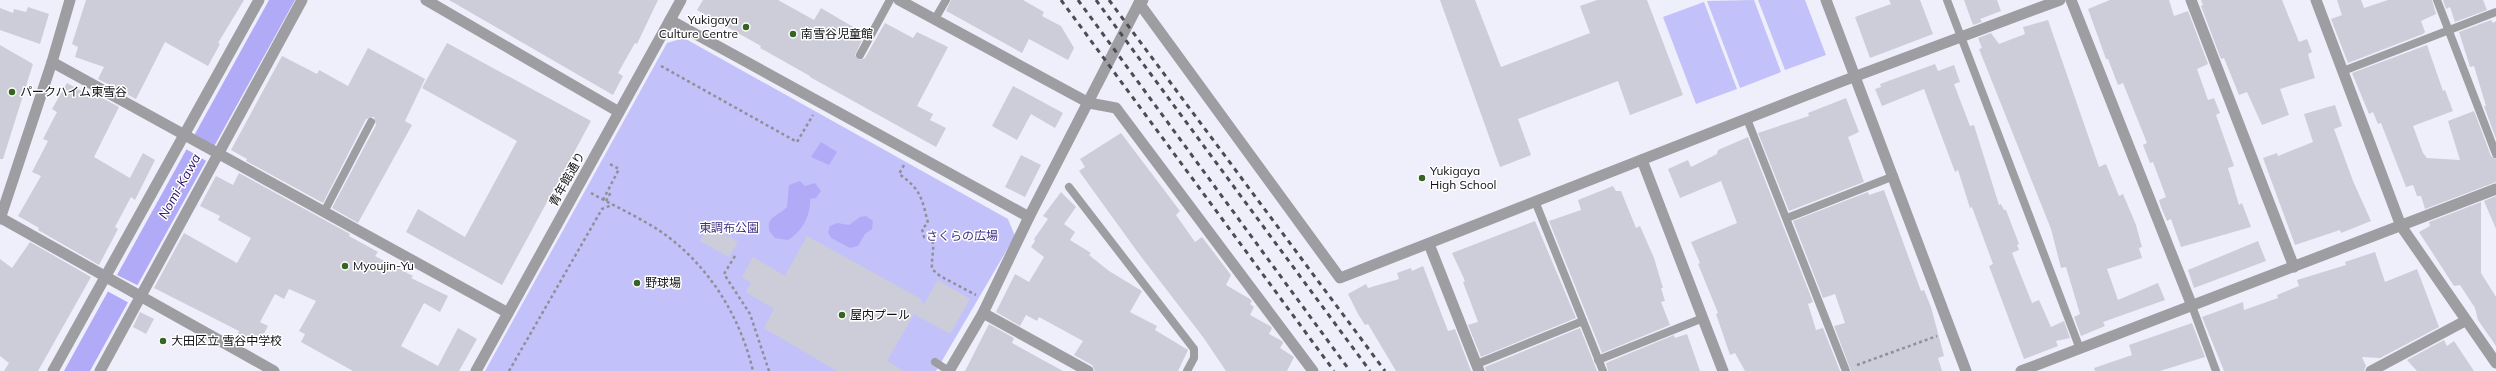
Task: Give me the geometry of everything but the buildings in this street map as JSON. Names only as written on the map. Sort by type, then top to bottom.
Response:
[{"type":"street","points":[[70,0],[52,62],[0,219],[274,371]]},
{"type":"street","points":[[53,371],[186,137],[259,0]]},
{"type":"street","points":[[100,371],[138,296],[302,0]]},
{"type":"street","points":[[426,0],[619,112]]},
{"type":"street","name":"青年館通り","points":[[476,371],[681,0]]},
{"type":"street","points":[[899,0],[1088,103],[1116,108],[1313,371]]},
{"type":"street","points":[[1826,0],[1894,176],[1966,371]]},
{"type":"street","points":[[949,371],[983,313],[1029,217],[1141,2],[1340,278],[1747,119],[2060,0]]},
{"type":"street","points":[[2071,0],[2192,306]]},
{"type":"street","points":[[2191,0],[2294,267]]},
{"type":"street","points":[[2316,0],[2401,226],[2496,363]]},
{"type":"street","points":[[670,20],[1029,217]]},
{"type":"street","points":[[52,62],[216,154],[508,313]]},
{"type":"street","points":[[1642,160],[1723,371]]},
{"type":"street","points":[[2021,371],[2496,189]]},
{"type":"street","points":[[1429,244],[1478,368]]},
{"type":"street","points":[[983,313],[1088,371]]},
{"type":"street","points":[[2371,371],[2465,320]]},
{"type":"lane","points":[[860,55],[890,0]]},
{"type":"lane","points":[[935,19],[946,0]]},
{"type":"lane","points":[[1947,0],[2080,349]]},
{"type":"lane","points":[[2437,0],[2496,154]]},
{"type":"lane","points":[[2343,71],[2496,12]]},
{"type":"lane","points":[[1747,119],[1846,370]]},
{"type":"lane","points":[[324,212],[371,122]]},
{"type":"lane","points":[[1787,218],[1894,176]]},
{"type":"lane","points":[[1069,187],[1194,349],[1194,358],[1187,371]]},
{"type":"lane","points":[[1535,201],[1603,371]]},
{"type":"lane","points":[[2192,306],[2216,371]]},
{"type":"lane","points":[[1598,360],[1703,318]]},
{"type":"lane","points":[[1478,368],[1583,321]]},
{"type":"lane","points":[[935,362],[949,371]]},
{"type":"path","points":[[658,65],[797,142],[813,115],[820,119]]},
{"type":"path","points":[[911,152],[899,174],[913,184],[920,194],[928,223],[922,229],[924,237],[932,239],[935,248],[931,258],[932,269],[940,276],[977,295],[974,301]]},
{"type":"path","points":[[605,200],[619,169],[606,162]]},
{"type":"path","points":[[897,163],[904,166]]},
{"type":"path","points":[[578,186],[662,233],[688,254],[711,280],[733,313],[748,347],[753,371]]},
{"type":"path","points":[[605,200],[611,192]]},
{"type":"path","points":[[509,371],[602,209],[612,205]]},
{"type":"path","points":[[735,256],[724,274],[750,314],[769,371]]},
{"type":"path","points":[[1846,370],[1952,331]]},
{"type":"green space","points":[[1754,0],[1781,72],[1740,88],[1707,1]]},
{"type":"green space","points":[[1758,0],[1805,0],[1826,55],[1785,70]]},
{"type":"green space","points":[[1704,2],[1737,89],[1696,104],[1663,17]]},
{"type":"green space","name":"東調布公園","points":[[684,38],[1008,219],[1015,236],[936,371],[485,371],[667,43]]},
{"type":"water","name":"Nomi-Kawa","points":[[269,0],[295,0],[90,371],[64,371]]},
{"type":"water","points":[[821,142],[837,152],[829,165],[811,157]]},
{"type":"water","points":[[800,181],[805,186],[815,183],[821,191],[816,198],[810,199],[809,211],[805,222],[793,237],[788,240],[775,238],[770,232],[769,223],[771,219],[787,207],[789,185]]},
{"type":"water","points":[[866,216],[873,221],[872,229],[865,234],[858,246],[850,248],[831,238],[828,232],[830,226],[837,223],[849,225],[860,217]]},
{"type":"pier","points":[[194,134],[216,147],[208,162],[186,149]]},
{"type":"pier","points":[[115,274],[139,286],[131,304],[107,291]]},
{"type":"railway","points":[[1061,0],[1334,371]]},
{"type":"railway","points":[[1078,0],[1350,371]]},
{"type":"railway","points":[[1096,0],[1370,371]]},
{"type":"railway","points":[[1109,0],[1385,371]]},
{"type":"place","name":"Yukigaya Culture Centre","points":[[746,27]]},
{"type":"place","name":"南雪谷児童館","points":[[793,34]]},
{"type":"place","name":"パークハイム東雪谷","points":[[12,92]]},
{"type":"place","name":"Yukigaya High School","points":[[1422,178]]},
{"type":"place","name":"Myoujin-Yu","points":[[345,266]]},
{"type":"place","name":"野球場","points":[[637,283]]},
{"type":"place","name":"屋内プール","points":[[842,315]]},
{"type":"place","name":"大田区立 雪谷中学校","points":[[163,341]]},
{"type":"park label","name":"さくらの広場","points":[[962,236]]}]
